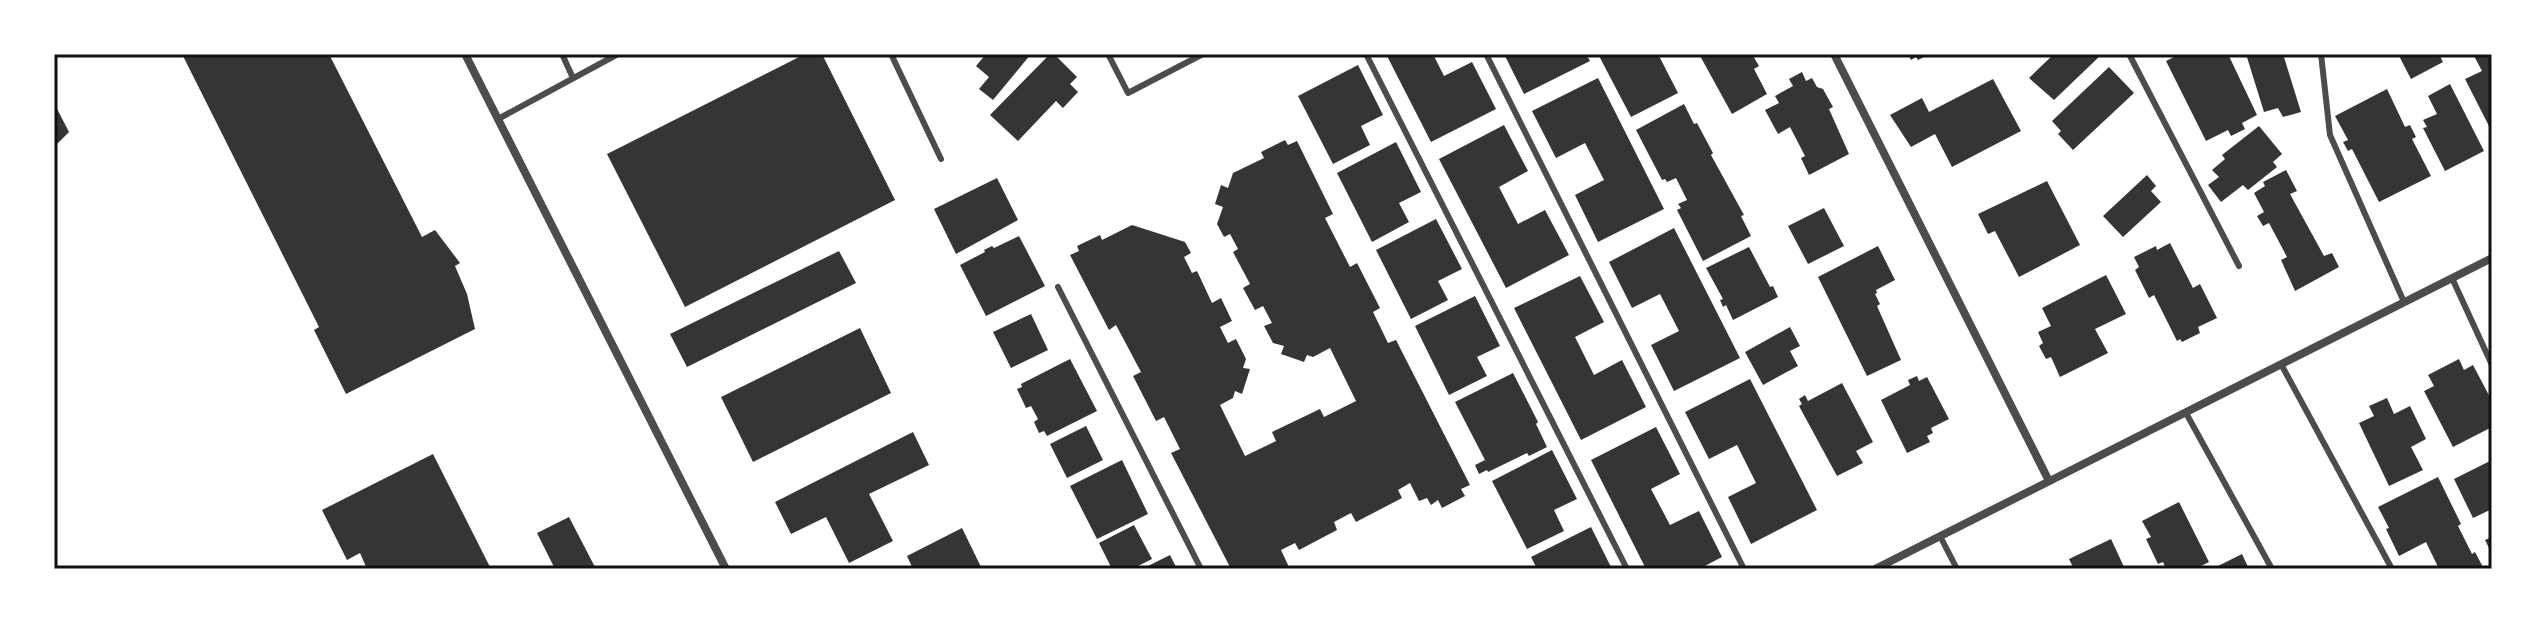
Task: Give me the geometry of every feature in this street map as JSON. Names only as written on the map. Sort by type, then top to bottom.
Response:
[{"type":"street","points":[[465,54],[726,569]]},
{"type":"street","points":[[1834,54],[2049,481]]},
{"type":"street","points":[[1875,569],[2492,258]]},
{"type":"lane","points":[[562,54],[573,78]]},
{"type":"lane","points":[[498,119],[618,54]]},
{"type":"lane","points":[[891,54],[941,159]]},
{"type":"lane","points":[[1108,54],[1128,93],[1203,54]]},
{"type":"lane","points":[[1366,54],[1627,569]]},
{"type":"lane","points":[[1486,54],[1744,569]]},
{"type":"lane","points":[[2129,54],[2239,266]]},
{"type":"lane","points":[[2321,54],[2330,135],[2404,302]]},
{"type":"lane","points":[[2452,278],[2492,365]]},
{"type":"lane","points":[[1058,287],[1201,569]]},
{"type":"lane","points":[[2281,364],[2392,569]]},
{"type":"lane","points":[[2186,413],[2272,569]]},
{"type":"lane","points":[[1940,536],[1957,569]]},
{"type":"building","points":[[182,54],[329,54],[422,237],[435,230],[460,263],[455,266],[467,294],[475,329],[346,394],[314,330],[319,327]]},
{"type":"building","points":[[805,54],[822,54],[895,200],[685,307],[607,154]]},
{"type":"building","points":[[986,54],[1031,54],[993,100],[979,89],[989,77],[976,66]]},
{"type":"building","points":[[1050,54],[1054,54],[1077,77],[1070,84],[1078,92],[1063,108],[1056,101],[1018,141],[990,115]]},
{"type":"building","points":[[1386,54],[1433,54],[1444,76],[1472,62],[1496,109],[1431,142]]},
{"type":"building","points":[[1504,54],[1586,54],[1590,61],[1524,94]]},
{"type":"building","points":[[1598,54],[1658,54],[1678,93],[1631,117]]},
{"type":"building","points":[[1699,54],[1752,54],[1759,66],[1754,69],[1767,94],[1732,114]]},
{"type":"building","points":[[1908,54],[1930,54],[1911,60]]},
{"type":"building","points":[[2054,54],[2102,54],[2054,100],[2029,78]]},
{"type":"building","points":[[2180,54],[2228,54],[2257,115],[2242,123],[2245,129],[2231,136],[2228,130],[2206,141],[2166,61]]},
{"type":"building","points":[[2246,54],[2283,54],[2301,112],[2283,117],[2278,108],[2264,112]]},
{"type":"building","points":[[2398,54],[2439,54],[2443,62],[2411,79]]},
{"type":"building","points":[[2473,54],[2492,54],[2492,132],[2465,79],[2482,71]]},
{"type":"building","points":[[1358,65],[1383,115],[1361,126],[1370,145],[1333,164],[1298,96]]},
{"type":"building","points":[[2109,67],[2134,93],[2073,150],[2058,134],[2061,131],[2052,121]]},
{"type":"building","points":[[1802,72],[1806,81],[1812,78],[1817,87],[1823,89],[1833,107],[1829,109],[1849,154],[1809,175],[1801,158],[1805,156],[1790,127],[1778,134],[1765,110],[1779,103],[1775,96],[1793,86],[1789,79]]},
{"type":"building","points":[[1598,78],[1664,209],[1598,242],[1575,195],[1604,180],[1585,143],[1556,158],[1532,111]]},
{"type":"building","points":[[1993,79],[2021,131],[1952,167],[1935,134],[1911,147],[1890,115],[1922,98],[1929,112]]},
{"type":"building","points":[[2450,84],[2484,151],[2445,171],[2423,128],[2427,127],[2423,120],[2437,114],[2428,96]]},
{"type":"building","points":[[2387,89],[2405,127],[2410,125],[2416,137],[2412,139],[2431,176],[2379,202],[2352,149],[2348,151],[2343,142],[2348,140],[2335,116]]},
{"type":"building","points":[[54,103],[69,132],[54,147]]},
{"type":"building","points":[[1684,104],[1713,153],[1711,155],[1744,215],[1741,216],[1751,236],[1703,261],[1677,210],[1681,208],[1678,204],[1687,200],[1676,178],[1667,182],[1662,180],[1636,130]]},
{"type":"building","points":[[1504,125],[1528,171],[1499,187],[1518,224],[1545,210],[1569,255],[1506,288],[1439,159]]},
{"type":"building","points":[[2259,126],[2282,154],[2273,162],[2277,167],[2248,190],[2243,185],[2221,202],[2208,185],[2219,177],[2212,170],[2225,159],[2222,155]]},
{"type":"building","points":[[1285,140],[1288,145],[1297,141],[1333,214],[1325,218],[1350,267],[1357,263],[1380,308],[1373,312],[1388,343],[1396,340],[1470,485],[1461,489],[1465,496],[1442,508],[1438,500],[1431,505],[1427,498],[1419,501],[1410,483],[1398,490],[1402,498],[1356,522],[1351,513],[1334,522],[1337,530],[1299,550],[1295,543],[1281,550],[1289,567],[1287,569],[1231,569],[1171,453],[1180,449],[1164,417],[1156,421],[1133,376],[1141,372],[1116,325],[1109,330],[1070,255],[1079,251],[1077,246],[1100,235],[1102,240],[1132,225],[1185,242],[1191,253],[1184,257],[1192,273],[1197,271],[1212,303],[1221,298],[1232,321],[1220,327],[1228,343],[1236,339],[1246,359],[1243,368],[1250,369],[1242,394],[1235,391],[1233,398],[1220,405],[1245,456],[1276,441],[1272,432],[1320,409],[1324,417],[1356,401],[1330,348],[1313,357],[1307,355],[1304,362],[1281,354],[1284,346],[1273,343],[1264,326],[1272,323],[1263,306],[1255,310],[1243,288],[1250,284],[1233,252],[1238,249],[1230,234],[1224,237],[1217,224],[1223,207],[1215,204],[1221,185],[1228,188],[1233,173],[1264,158],[1261,152]]},
{"type":"building","points":[[1396,142],[1421,192],[1399,203],[1409,222],[1372,242],[1337,173]]},
{"type":"building","points":[[2286,170],[2297,191],[2290,194],[2324,256],[2332,253],[2339,267],[2295,291],[2281,260],[2287,257],[2269,223],[2263,226],[2257,216],[2264,212],[2254,193],[2265,186],[2263,182]]},
{"type":"building","points":[[2147,175],[2156,186],[2151,191],[2161,202],[2123,237],[2103,216]]},
{"type":"building","points":[[997,178],[1018,220],[956,254],[934,209]]},
{"type":"building","points":[[2047,181],[2080,245],[2019,277],[1995,231],[1988,234],[1978,214]]},
{"type":"building","points":[[1824,208],[1844,246],[1808,264],[1788,226]]},
{"type":"building","points":[[1436,219],[1462,269],[1438,281],[1448,300],[1411,319],[1376,250]]},
{"type":"building","points":[[1674,228],[1740,358],[1674,391],[1651,345],[1679,331],[1660,294],[1632,308],[1609,262]]},
{"type":"building","points":[[1019,236],[1045,286],[986,316],[960,265],[992,246],[994,248]]},
{"type":"building","points":[[2170,243],[2193,288],[2200,284],[2217,318],[2198,327],[2200,333],[2182,342],[2180,339],[2177,341],[2154,295],[2149,298],[2135,270],[2139,267],[2134,257]]},
{"type":"building","points":[[1878,246],[1895,280],[1876,290],[1880,304],[1877,306],[1901,360],[1867,376],[1818,277]]},
{"type":"building","points":[[1749,247],[1778,297],[1733,320],[1726,305],[1723,307],[1720,300],[1723,299],[1706,268]]},
{"type":"building","points":[[839,251],[856,283],[687,367],[670,334]]},
{"type":"building","points":[[2106,275],[2126,314],[2095,329],[2108,353],[2060,377],[2051,357],[2046,359],[2039,346],[2043,343],[2038,332],[2051,326],[2042,308]]},
{"type":"building","points":[[1580,276],[1604,322],[1575,337],[1594,375],[1622,360],[1646,407],[1581,440],[1514,308]]},
{"type":"building","points":[[1475,296],[1500,346],[1477,357],[1487,376],[1449,395],[1415,326]]},
{"type":"building","points":[[1031,314],[1048,350],[1011,368],[993,332]]},
{"type":"building","points":[[1790,327],[1800,346],[1790,351],[1798,366],[1763,385],[1745,352]]},
{"type":"building","points":[[860,328],[891,393],[753,462],[721,397]]},
{"type":"building","points":[[1070,359],[1097,411],[1047,436],[1044,431],[1039,433],[1034,422],[1038,419],[1031,406],[1026,408],[1017,389]]},
{"type":"building","points":[[2459,359],[2464,370],[2473,365],[2492,401],[2492,427],[2453,447],[2424,391],[2434,386],[2428,375]]},
{"type":"building","points":[[1513,373],[1547,447],[1479,474],[1475,465],[1485,460],[1455,402]]},
{"type":"building","points":[[1917,376],[1919,381],[1927,377],[1949,419],[1931,428],[1933,433],[1927,436],[1930,442],[1907,453],[1881,400],[1910,385],[1908,380]]},
{"type":"building","points":[[1750,379],[1817,510],[1751,544],[1728,497],[1756,483],[1737,445],[1709,459],[1685,412]]},
{"type":"building","points":[[1842,383],[1873,442],[1856,451],[1863,463],[1837,476],[1799,406],[1802,404],[1799,399],[1805,395],[1808,401]]},
{"type":"building","points":[[2387,398],[2394,414],[2410,406],[2426,439],[2411,447],[2423,470],[2389,486],[2359,423],[2374,416],[2369,406]]},
{"type":"building","points":[[1086,426],[1103,460],[1067,478],[1050,444]]},
{"type":"building","points":[[1656,427],[1680,474],[1651,489],[1670,525],[1699,511],[1722,557],[1699,569],[1646,569],[1591,460]]},
{"type":"building","points":[[913,432],[929,465],[869,494],[893,541],[849,563],[826,517],[791,534],[775,502]]},
{"type":"building","points":[[1552,450],[1577,499],[1554,510],[1564,531],[1527,549],[1492,481]]},
{"type":"building","points":[[433,454],[491,569],[367,569],[360,553],[347,560],[322,510]]},
{"type":"building","points":[[1122,460],[1148,514],[1097,539],[1070,486]]},
{"type":"building","points":[[2490,461],[2492,509],[2473,518],[2454,479]]},
{"type":"building","points":[[2438,477],[2472,554],[2475,552],[2484,569],[2439,569],[2426,542],[2399,556],[2378,507]]},
{"type":"building","points":[[2179,502],[2209,562],[2195,569],[2166,569],[2163,562],[2158,564],[2146,539],[2151,537],[2142,521]]},
{"type":"building","points":[[569,517],[596,569],[555,569],[537,533]]},
{"type":"building","points":[[1134,525],[1152,559],[1132,569],[1112,569],[1099,543]]},
{"type":"building","points":[[1591,527],[1612,569],[1537,569],[1531,557]]},
{"type":"building","points":[[962,528],[982,569],[913,569],[907,556]]},
{"type":"building","points":[[2492,537],[2492,554],[2485,540]]},
{"type":"building","points":[[2111,539],[2125,569],[2074,569],[2069,559]]},
{"type":"building","points":[[2242,554],[2249,569],[2212,569]]},
{"type":"building","points":[[1170,555],[1177,569],[1142,569]]}]
